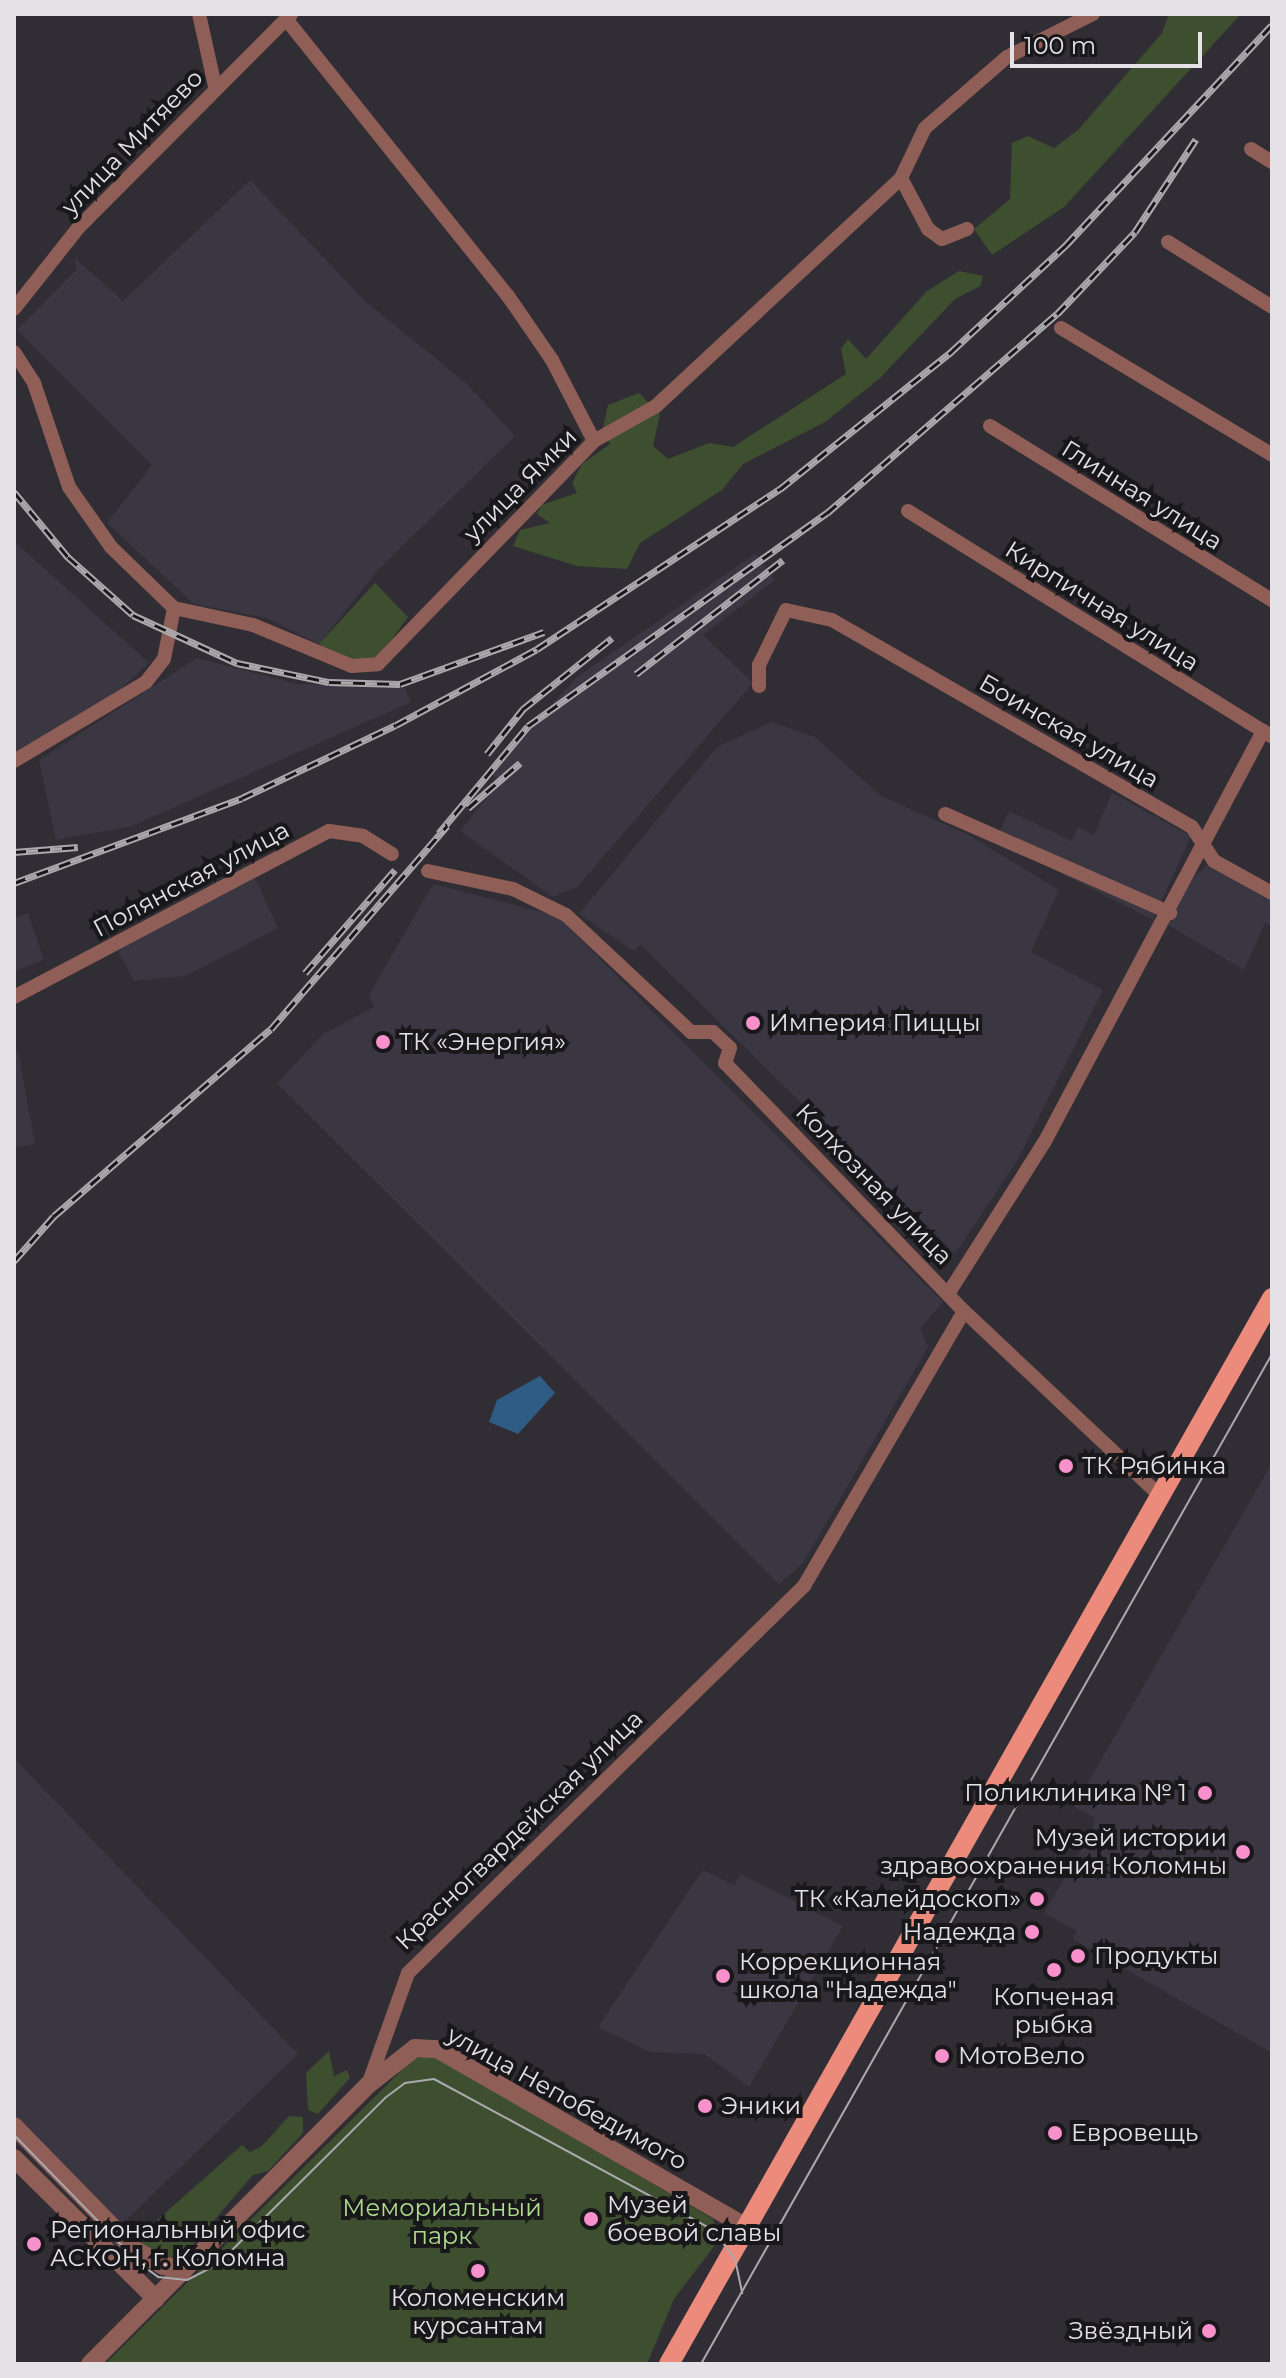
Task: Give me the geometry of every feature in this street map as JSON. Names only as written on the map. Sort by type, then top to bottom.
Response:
[{"type":"main road","points":[[669,2364],[1272,1298]]},
{"type":"street","name":"улица Ямки","points":[[174,608],[253,625],[352,666],[378,664],[594,441],[656,406],[901,178],[925,128],[1054,20],[1076,28],[1093,14]]},
{"type":"street","points":[[195,15],[215,86]]},
{"type":"street","points":[[289,16],[508,296],[552,360],[594,441]]},
{"type":"street","name":"улица Митяево","points":[[14,309],[79,227],[215,86],[289,16]]},
{"type":"street","points":[[1251,149],[1272,162]]},
{"type":"street","points":[[901,178],[928,229],[942,239],[967,229]]},
{"type":"street","points":[[1168,242],[1272,307]]},
{"type":"street","points":[[1061,328],[1272,455]]},
{"type":"street","points":[[14,352],[34,383],[69,487],[111,547],[174,608],[164,659],[146,682],[14,761]]},
{"type":"street","name":"Глинная улица","points":[[990,426],[1272,600]]},
{"type":"street","name":"Кирпичная улица","points":[[908,511],[1268,734]]},
{"type":"street","name":"Боинская улица","points":[[759,686],[759,665],[786,610],[832,620],[1192,827],[1200,844],[1214,861],[1272,893]]},
{"type":"street","points":[[948,1294],[1044,1143],[1170,913],[1200,844],[1268,734]]},
{"type":"street","points":[[945,814],[1170,913]]},
{"type":"street","name":"Полянская улица","points":[[14,997],[329,831],[363,836],[392,854]]},
{"type":"street","name":"Колхозная улица","points":[[428,871],[513,889],[566,915],[691,1032],[713,1032],[730,1048],[725,1063],[964,1311],[1160,1496]]},
{"type":"street","name":"Красногвардейская улица","points":[[90,2364],[368,2085],[408,1973],[804,1586],[964,1311]]},
{"type":"street","name":"улица Непобедимого","points":[[368,2085],[402,2054],[437,2049],[746,2227]]},
{"type":"street","points":[[14,2126],[134,2249],[163,2266],[186,2268]]},
{"type":"street","points":[[14,2158],[156,2299]]},
{"type":"shaded area","points":[[250,180],[366,302],[466,383],[515,436],[380,568],[319,644],[266,618],[194,604],[107,523],[152,465],[17,330],[76,270],[75,258],[123,301]]},
{"type":"shaded area","points":[[14,541],[149,663],[111,698],[14,753]]},
{"type":"shaded area","points":[[755,554],[775,580],[703,635],[753,683],[577,887],[553,897],[460,831],[500,782],[490,772],[577,677]]},
{"type":"shaded area","points":[[197,658],[297,684],[405,688],[411,702],[132,826],[56,840],[39,760]]},
{"type":"shaded area","points":[[771,722],[815,737],[881,796],[967,834],[1059,890],[1031,952],[1103,990],[1018,1159],[955,1254],[648,952],[640,945],[634,951],[579,914],[717,747]]},
{"type":"shaded area","points":[[1112,793],[1191,836],[1153,920],[996,840],[1009,811],[1072,841],[1078,827],[1094,835]]},
{"type":"shaded area","points":[[1209,863],[1272,900],[1272,926],[1265,923],[1244,970],[1168,925],[1191,880]]},
{"type":"shaded area","points":[[254,876],[278,928],[186,976],[134,981],[118,951],[122,946]]},
{"type":"shaded area","points":[[433,884],[557,916],[943,1302],[920,1328],[928,1347],[803,1563],[779,1584],[277,1083],[323,1034],[374,1007],[369,995]]},
{"type":"shaded area","points":[[28,913],[44,960],[14,971],[14,918]]},
{"type":"shaded area","points":[[18,1051],[35,1144],[14,1148],[14,1052]]},
{"type":"shaded area","points":[[1272,1463],[1272,2053],[1073,1939],[1077,1931],[1044,1913],[1093,1829],[1095,1818],[1074,1807]]},
{"type":"shaded area","points":[[14,1758],[298,2054],[119,2227],[14,2118]]},
{"type":"shaded area","name":"Коррекционная школа \"Надежда\"","points":[[703,1870],[734,1885],[741,1874],[843,1926],[749,2087],[704,2054],[650,2052],[598,2027]]},
{"type":"green space","points":[[1169,14],[1241,14],[1064,207],[992,255],[974,229],[1010,199],[1012,143],[1028,136],[1054,148],[1079,129],[1162,33]]},
{"type":"green space","points":[[959,271],[983,276],[980,286],[955,299],[879,379],[825,422],[743,464],[722,490],[640,543],[627,569],[577,566],[513,546],[520,530],[550,523],[537,514],[541,505],[577,493],[572,483],[582,464],[610,444],[603,428],[608,405],[639,393],[660,414],[653,446],[668,459],[709,443],[733,447],[846,374],[841,349],[848,339],[866,359],[927,291]]},
{"type":"green space","points":[[375,583],[408,617],[378,658],[343,662],[319,644]]},
{"type":"green space","points":[[329,2051],[334,2076],[347,2070],[350,2078],[318,2114],[308,2110],[306,2073]]},
{"type":"green space","name":"Мемориальный парк","points":[[417,2055],[435,2056],[713,2219],[718,2241],[674,2299],[647,2364],[105,2364]]},
{"type":"green space","points":[[289,2116],[303,2117],[303,2133],[268,2171],[253,2175],[191,2247],[168,2259],[144,2249],[138,2237],[242,2145],[250,2152],[262,2146]]},
{"type":"water","points":[[540,1376],[555,1393],[518,1434],[489,1422],[497,1400]]},
{"type":"tram line","points":[[701,2364],[1272,1354]]},
{"type":"tram line","points":[[14,2135],[139,2263],[158,2277],[187,2280],[218,2264],[385,2098],[405,2083],[434,2079],[713,2230],[735,2259],[742,2293]]},
{"type":"railway","points":[[14,883],[242,798],[396,725],[537,649],[780,489],[952,351],[1066,245],[1272,25]]},
{"type":"railway","points":[[439,833],[528,726],[827,513],[1057,314],[1135,232],[1196,139]]},
{"type":"railway","points":[[14,492],[68,557],[133,615],[237,663],[329,682],[400,684],[544,632]]},
{"type":"railway","points":[[636,674],[783,560]]},
{"type":"railway","points":[[487,754],[523,709],[612,638]]},
{"type":"railway","points":[[468,808],[520,763]]},
{"type":"railway","points":[[14,1261],[54,1216],[271,1029],[447,826]]},
{"type":"railway","points":[[14,852],[78,847]]},
{"type":"railway","points":[[305,973],[395,870]]},
{"type":"place","name":"Империя Пиццы","points":[[753,1023]]},
{"type":"place","name":"ТК «Энергия»","points":[[383,1042]]},
{"type":"place","name":"ТК Рябинка","points":[[1066,1466]]},
{"type":"place","name":"Поликлиника № 1","points":[[1205,1793]]},
{"type":"place","name":"Музей истории здравоохранения Коломны","points":[[1243,1852]]},
{"type":"place","name":"ТК «Калейдоскоп»","points":[[1037,1899]]},
{"type":"place","name":"Надежда","points":[[1032,1932]]},
{"type":"place","name":"Продукты","points":[[1078,1956]]},
{"type":"place","name":"Копченая рыбка","points":[[1054,1970]]},
{"type":"place","name":"Коррекционная школа \"Надежда\"","points":[[723,1976]]},
{"type":"place","name":"МотоВело","points":[[942,2056]]},
{"type":"place","name":"Эники","points":[[705,2106]]},
{"type":"place","name":"Евровещь","points":[[1055,2133]]},
{"type":"place","name":"Музей боевой славы","points":[[591,2219]]},
{"type":"place","name":"Региональный офис АСКОН, г. Коломна","points":[[34,2244]]},
{"type":"place","name":"Коломенским курсантам","points":[[478,2271]]},
{"type":"place","name":"Звёздный","points":[[1209,2331]]}]
